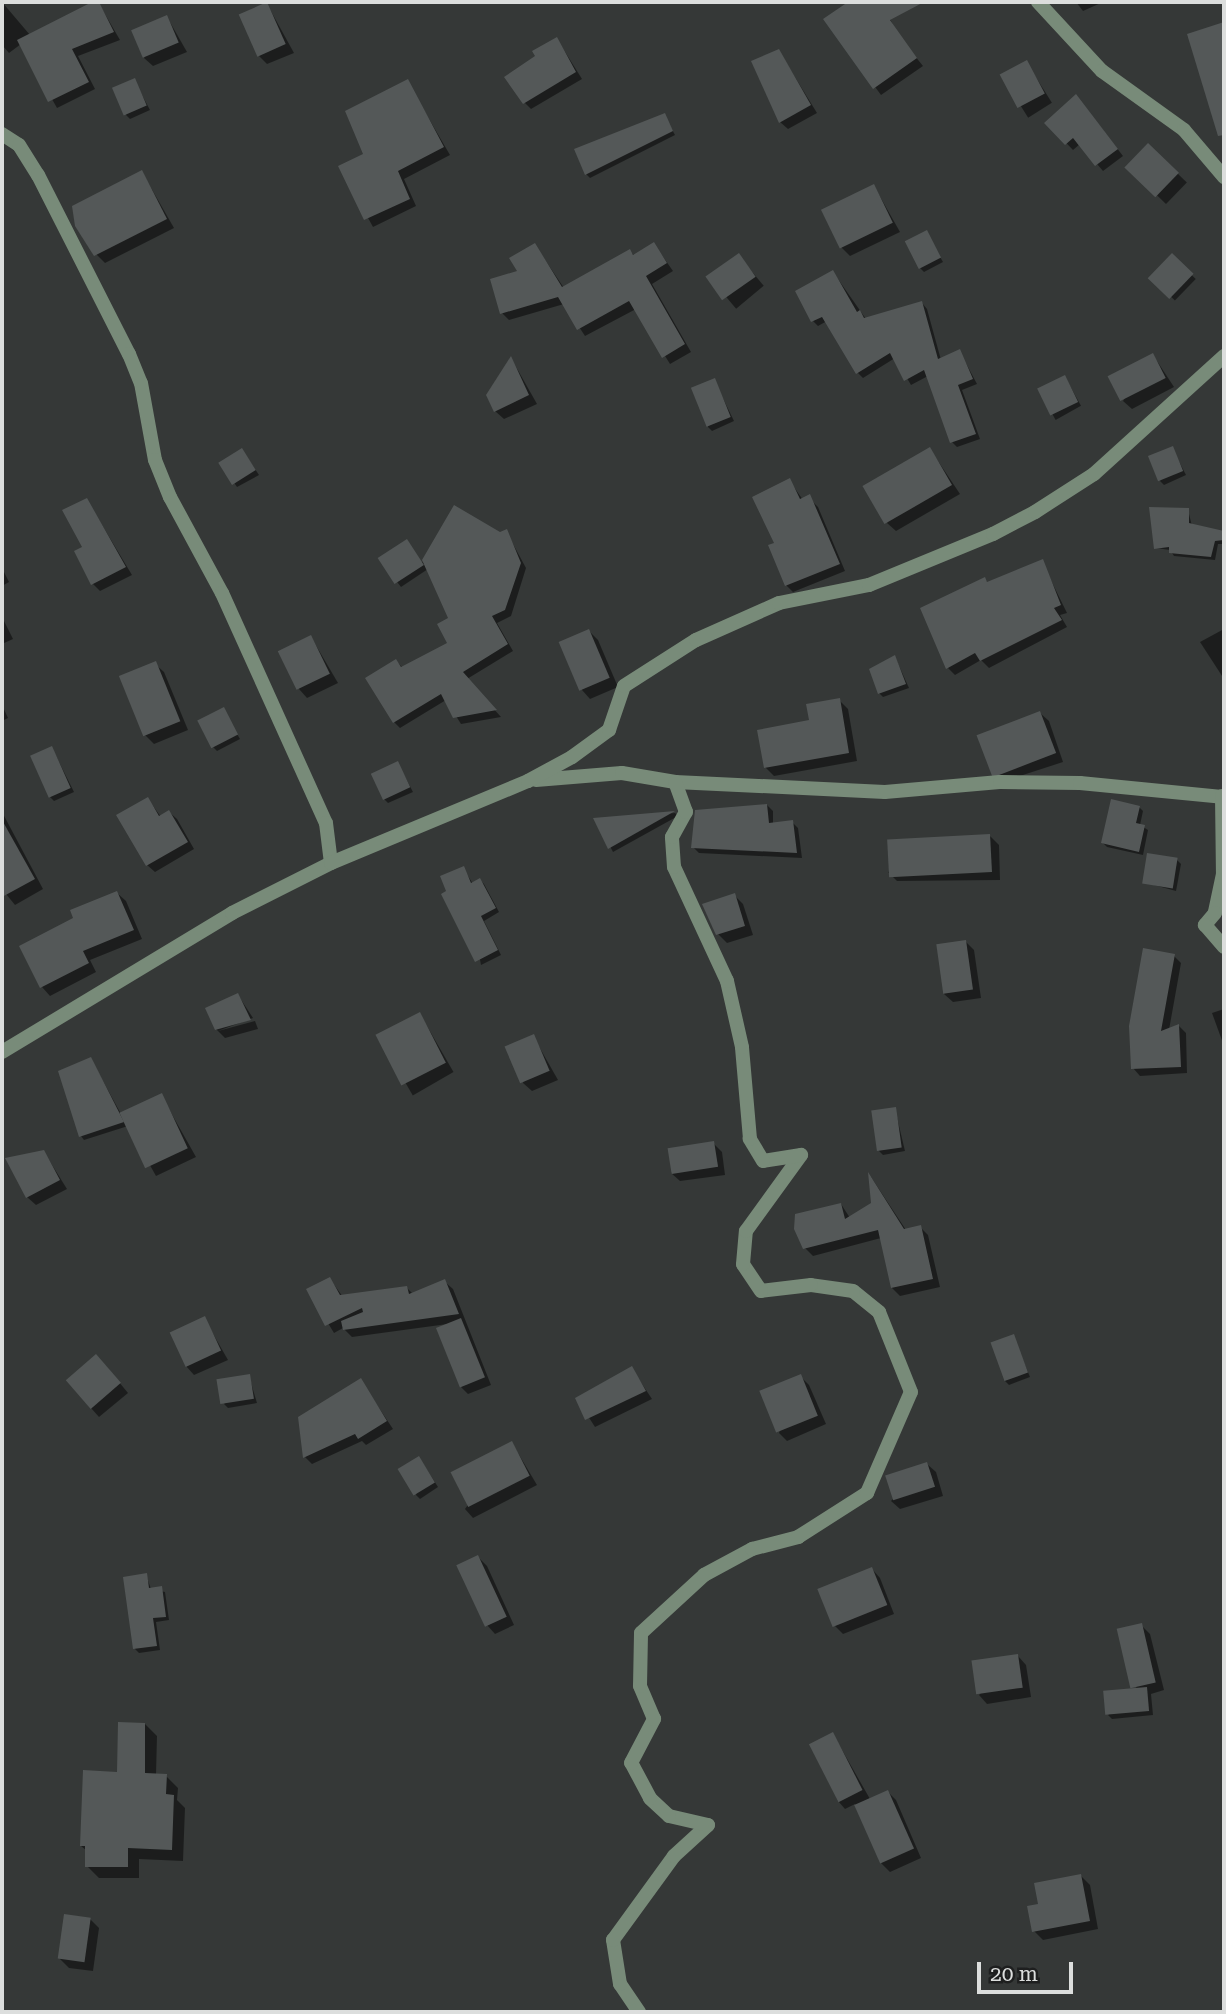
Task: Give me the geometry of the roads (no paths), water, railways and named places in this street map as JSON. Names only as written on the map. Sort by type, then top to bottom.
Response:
[{"type":"street","points":[[1038,2],[1102,71],[1184,130],[1224,177]]},
{"type":"street","points":[[2,134],[19,145],[38,175],[129,354],[141,383],[155,460],[170,497],[222,593],[326,823],[331,863]]},
{"type":"street","points":[[2,1052],[232,913],[331,863],[528,781],[609,730],[624,686],[656,662],[739,618],[779,603],[869,585],[1008,526],[1094,474],[1224,356]]},
{"type":"street","points":[[528,781],[622,774],[676,782],[885,792],[1000,782],[1067,783],[1223,796],[1223,874],[1214,913],[1205,925],[1224,947]]},
{"type":"street","points":[[639,2012],[620,1984],[613,1940],[674,1856],[708,1825],[669,1816],[650,1798],[631,1763],[654,1719],[640,1686],[641,1633],[704,1575],[751,1549],[798,1537],[867,1493],[912,1392],[879,1312],[853,1291],[811,1285],[761,1290],[743,1264],[746,1231],[801,1156],[763,1161],[750,1139],[742,1047],[727,981],[674,867],[672,837],[686,812],[676,782]]}]
